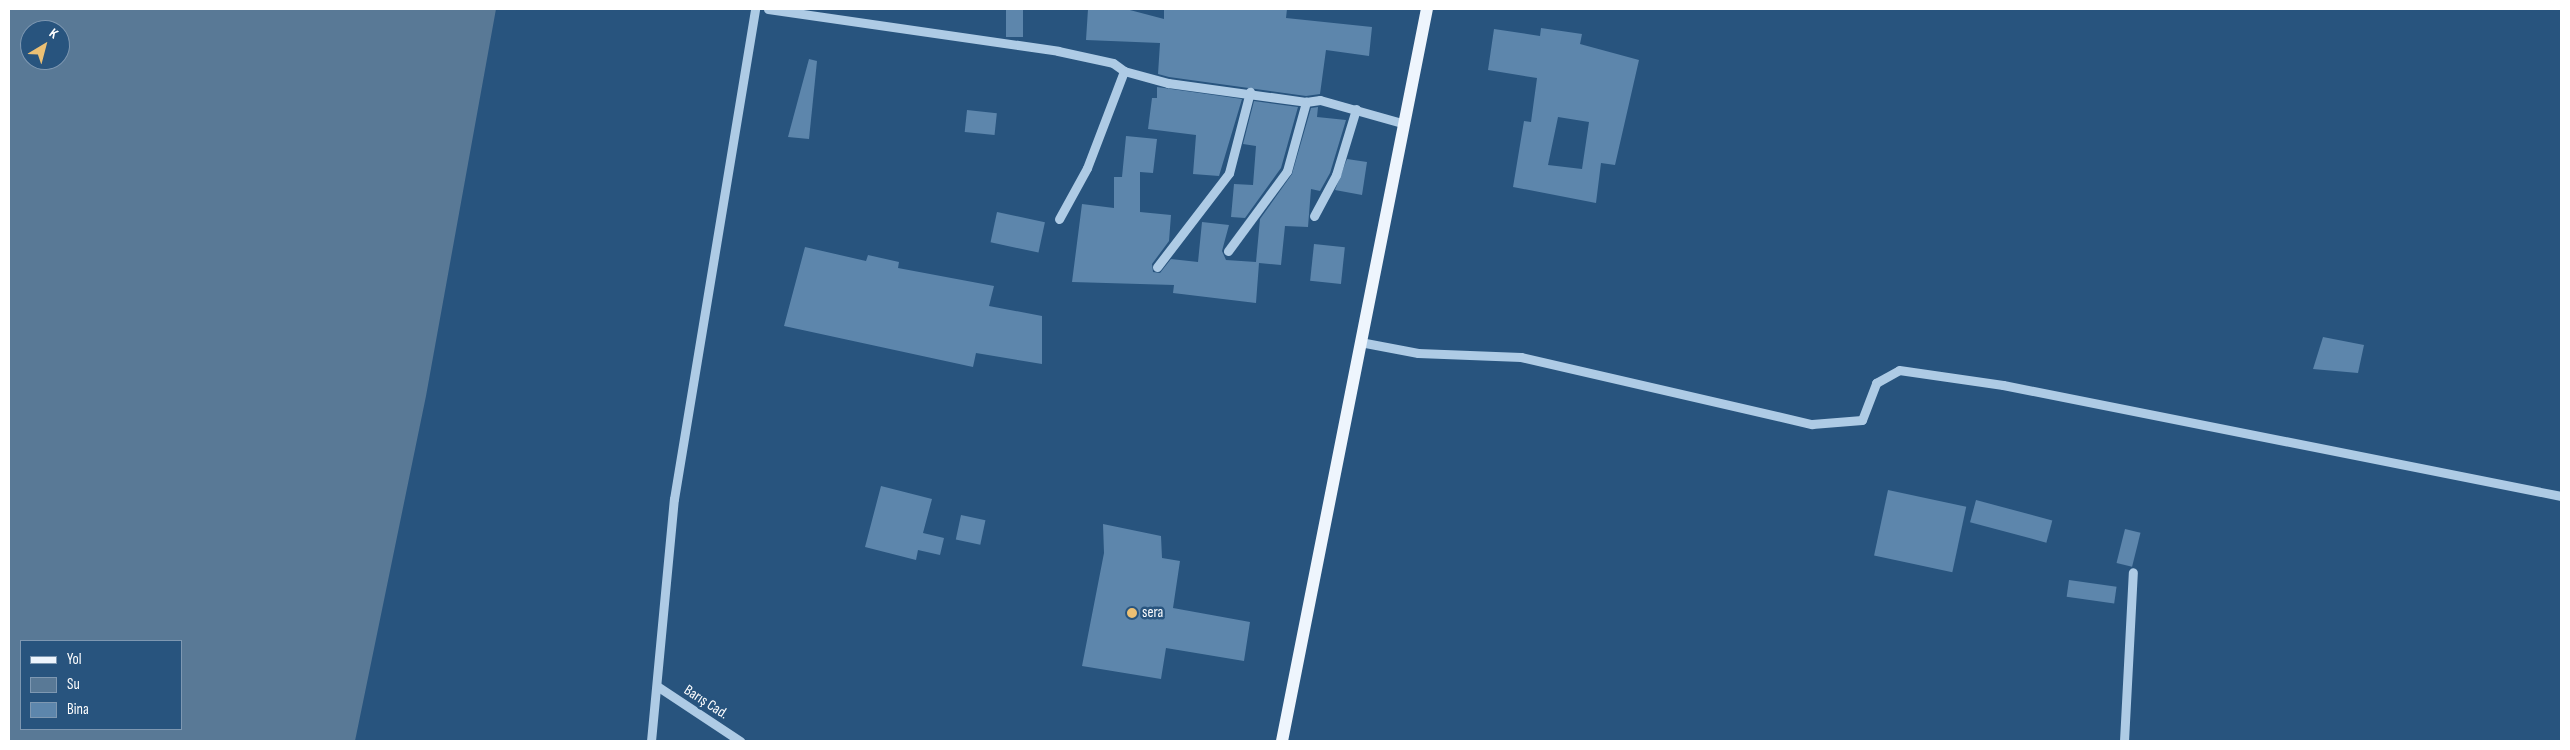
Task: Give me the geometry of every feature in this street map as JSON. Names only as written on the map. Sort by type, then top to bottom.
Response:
[{"type":"main road","points":[[1282,741],[1402,123],[1426,9]]},
{"type":"street","points":[[651,741],[674,499],[755,9]]},
{"type":"street","points":[[768,9],[1058,51],[1112,63],[1124,71],[1168,83],[1250,92],[1306,102],[1320,100],[1402,123]]},
{"type":"street","points":[[1059,219],[1087,168],[1124,71]]},
{"type":"street","points":[[1157,267],[1228,174],[1250,92]]},
{"type":"street","points":[[1228,251],[1287,171],[1306,102]]},
{"type":"street","points":[[1314,216],[1336,175],[1356,109]]},
{"type":"street","points":[[1360,342],[1418,353],[1520,357],[1812,424],[1862,420],[1876,383],[1899,370],[2003,385],[2561,496]]},
{"type":"street","points":[[2124,741],[2133,572]]},
{"type":"street","name":"Barış Cad.","points":[[657,686],[740,741]]},
{"type":"water","points":[[9,9],[496,9],[426,396],[355,741],[9,741]]},
{"type":"building","points":[[1006,9],[1023,9],[1023,37],[1006,37]]},
{"type":"building","points":[[1088,9],[1126,9],[1164,19],[1164,10],[1287,9],[1286,18],[1372,27],[1369,56],[1326,50],[1320,94],[1306,96],[1169,77],[1158,74],[1160,43],[1086,40]]},
{"type":"building","points":[[1541,28],[1582,34],[1580,44],[1639,60],[1615,165],[1601,163],[1596,203],[1513,187],[1524,121],[1531,122],[1537,78],[1488,70],[1494,29],[1540,36]],"holes":[[[1558,117],[1589,122],[1582,169],[1548,165]]]},
{"type":"building","points":[[809,59],[817,61],[809,139],[788,137]]},
{"type":"building","points":[[1157,87],[1242,99],[1219,176],[1193,174],[1196,135],[1148,129],[1152,98],[1157,98]]},
{"type":"building","points":[[1254,101],[1298,107],[1281,168],[1245,218],[1231,217],[1234,184],[1253,185],[1256,146],[1243,144]]},
{"type":"building","points":[[1318,107],[1317,117],[1346,120],[1330,173],[1320,191],[1311,189],[1308,227],[1285,226],[1281,265],[1259,263],[1256,303],[1173,293],[1174,285],[1072,282],[1082,204],[1114,208],[1114,177],[1122,177],[1126,136],[1157,139],[1153,173],[1140,172],[1140,212],[1171,215],[1169,241],[1152,264],[1153,272],[1160,273],[1171,259],[1198,262],[1202,222],[1229,225],[1222,251],[1226,260],[1256,262],[1260,219],[1292,174],[1311,108]]},
{"type":"building","points":[[967,110],[997,113],[995,135],[965,132]]},
{"type":"building","points":[[1347,159],[1367,162],[1362,195],[1335,190]]},
{"type":"building","points":[[997,212],[1045,222],[1038,253],[991,242]]},
{"type":"building","points":[[1314,244],[1345,247],[1341,284],[1310,281]]},
{"type":"building","points":[[805,247],[866,261],[868,255],[899,262],[898,268],[994,286],[989,306],[1042,316],[1042,364],[976,353],[973,367],[784,326]]},
{"type":"building","points":[[2323,337],[2364,345],[2358,373],[2313,369]]},
{"type":"building","points":[[881,486],[932,499],[923,533],[944,538],[940,555],[918,550],[916,560],[865,547]]},
{"type":"building","points":[[1888,490],[1966,507],[1952,572],[1874,556]]},
{"type":"building","points":[[1976,500],[2052,520],[2046,543],[1970,522]]},
{"type":"building","points":[[961,515],[985,520],[980,545],[956,539]]},
{"type":"building","name":"sera","points":[[1103,524],[1161,536],[1162,558],[1180,561],[1173,608],[1250,622],[1244,661],[1166,648],[1161,679],[1082,666],[1104,553]]},
{"type":"building","points":[[2125,529],[2141,533],[2132,567],[2117,563]]},
{"type":"building","points":[[2069,580],[2117,587],[2114,604],[2067,597]]},
{"type":"place","name":"sera","points":[[1132,613]]}]
